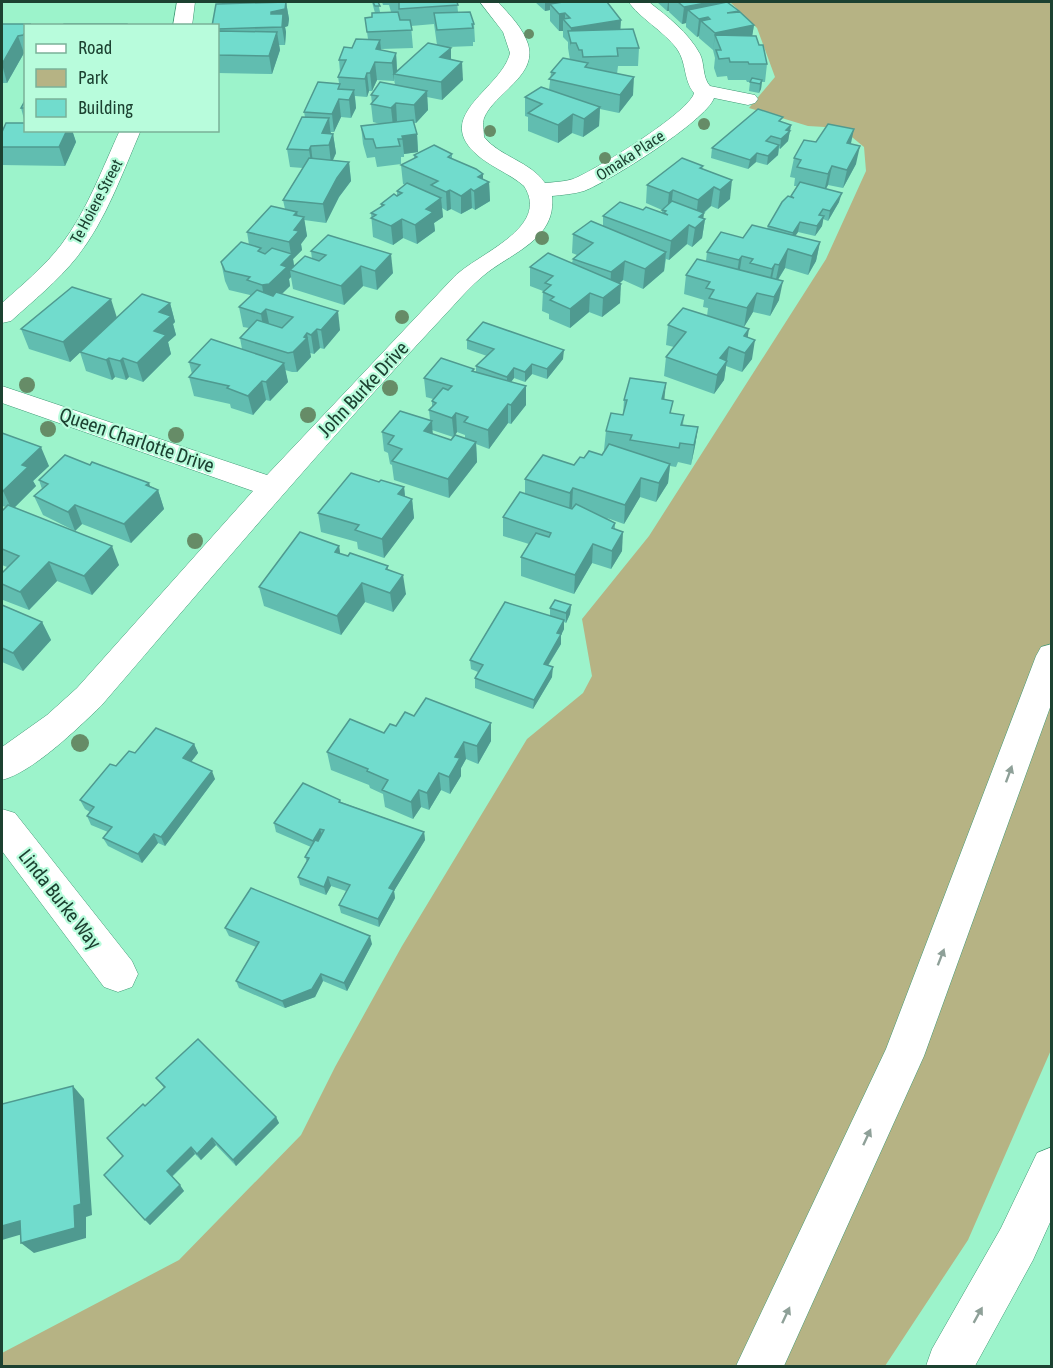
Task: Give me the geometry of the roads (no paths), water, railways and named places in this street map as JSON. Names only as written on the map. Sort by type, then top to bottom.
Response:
[{"type":"street","points":[[182,24],[186,2]]},
{"type":"street","points":[[489,2],[513,31],[522,55],[509,78],[474,115],[472,131],[474,138],[487,153],[524,174],[539,191]]},
{"type":"street","points":[[638,2],[675,34],[688,51],[696,68],[694,78],[696,84],[705,92],[748,99]]},
{"type":"street","name":"Omaka Place","points":[[539,191],[576,186],[601,174],[687,117],[703,101],[705,92]]},
{"type":"street","name":"Te Hoiere Street","points":[[2,316],[44,278],[70,249],[82,230],[131,132]]},
{"type":"street","name":"John Burke Drive","points":[[2,766],[59,724],[89,697],[273,487],[458,287],[480,267],[532,229],[542,211],[539,191]]},
{"type":"street","name":"Queen Charlotte Drive","points":[[2,394],[273,487]]},
{"type":"street","points":[[759,1366],[783,1320],[904,1056],[1052,656]]},
{"type":"street","name":"Linda Burke Way","points":[[2,824],[118,974]]},
{"type":"street","points":[[949,1366],[1017,1244],[1052,1168]]}]
